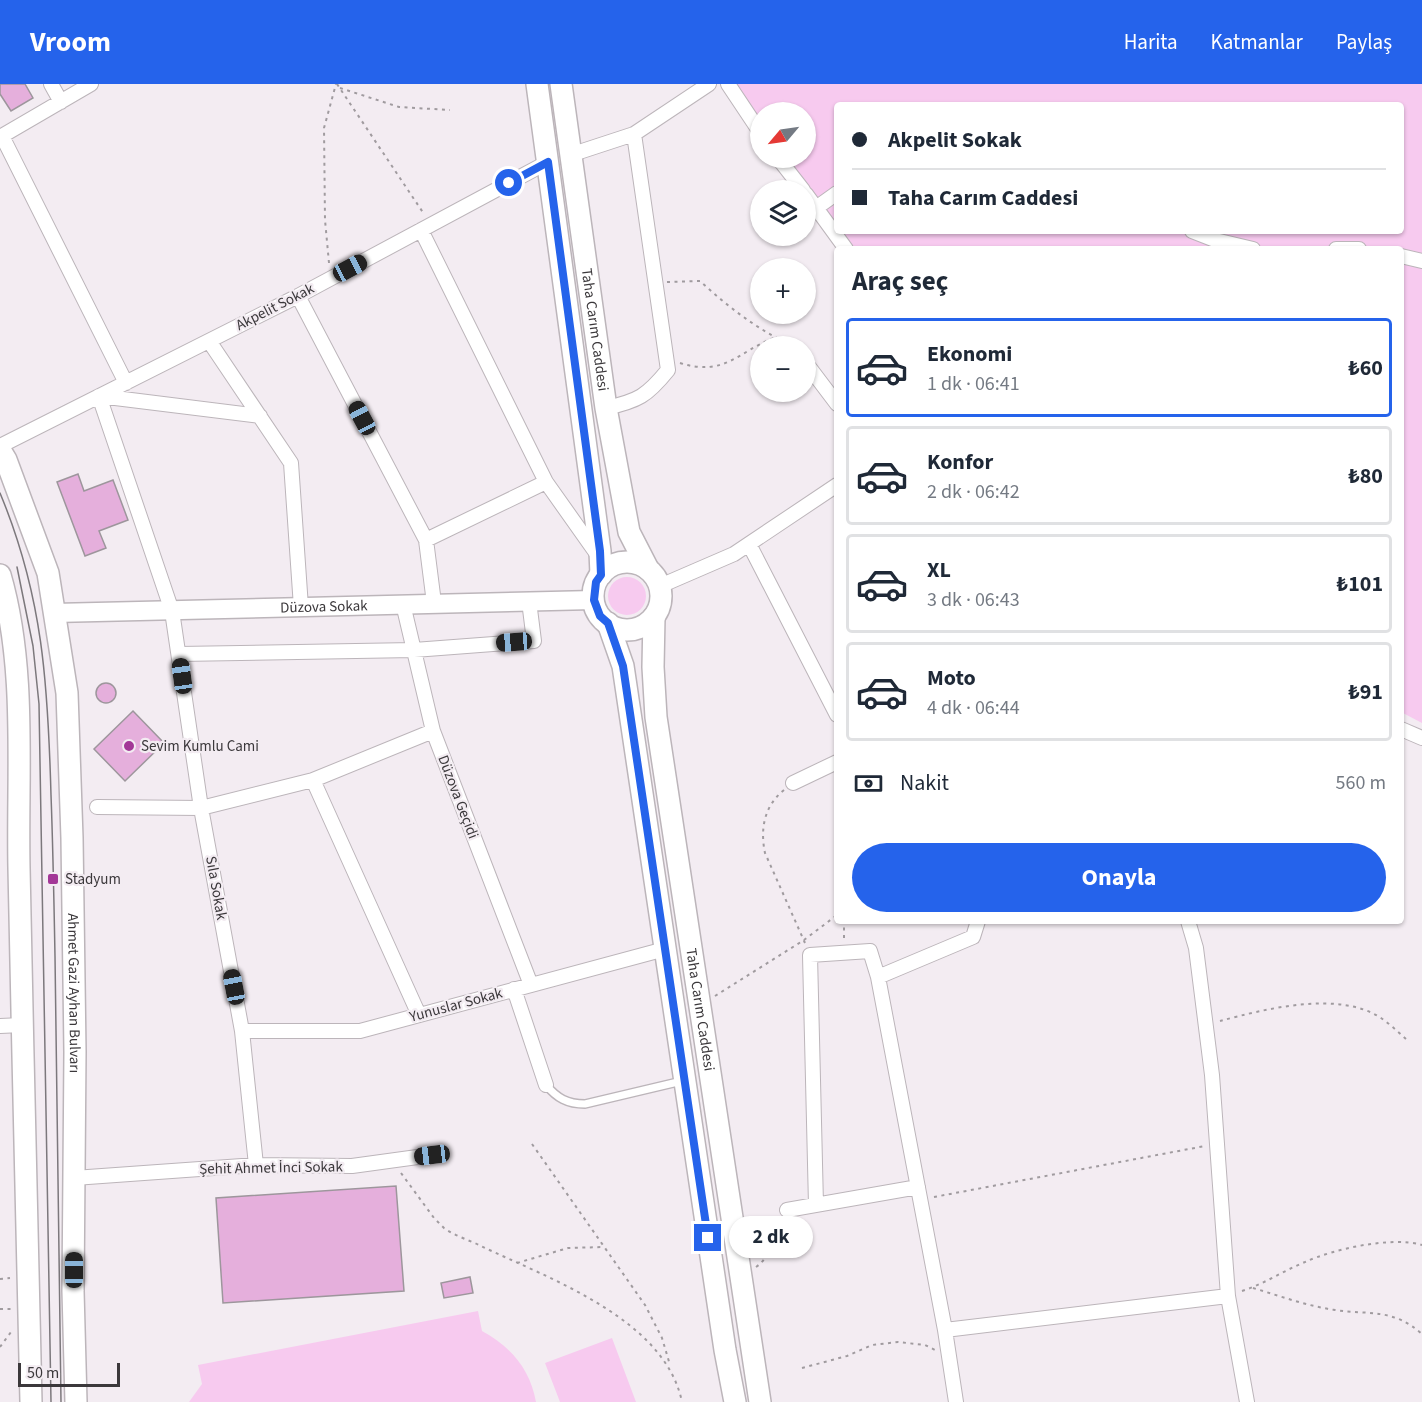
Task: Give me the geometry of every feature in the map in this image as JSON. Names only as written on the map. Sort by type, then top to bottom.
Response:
[{"type":"main road","name":"Taha Carım Caddesi","points":[[537,84],[601,567]]},
{"type":"main road","name":"Taha Carım Caddesi","points":[[561,84],[606,408],[629,532],[654,578]]},
{"type":"main road","name":"Ahmet Gazi Ayhan Bulvarı","points":[[0,448],[48,573],[67,693],[75,1052],[73,1291],[76,1402]]},
{"type":"main road","points":[[632,562],[654,578],[661,600],[654,617],[640,627],[623,629],[608,623],[600,616],[594,600],[601,567],[632,562]]},
{"type":"main road","points":[[1,580],[17,679],[31,1402]]},
{"type":"main road","name":"Taha Carım Caddesi","points":[[654,617],[653,667],[656,717],[760,1402]]},
{"type":"main road","name":"Taha Carım Caddesi","points":[[608,623],[623,666],[735,1402]]},
{"type":"street","points":[[51,84],[61,102]]},
{"type":"street","points":[[91,84],[1,137],[126,383]]},
{"type":"street","points":[[570,155],[634,134],[709,84]]},
{"type":"street","points":[[728,84],[750,117]]},
{"type":"street","points":[[606,408],[630,403],[652,390],[668,370],[634,134]]},
{"type":"street","name":"Akpelit Sokak","points":[[0,448],[298,296],[548,162]]},
{"type":"street","points":[[786,168],[795,180]]},
{"type":"street","points":[[834,195],[816,208],[834,233]]},
{"type":"street","points":[[426,227],[546,482],[601,567]]},
{"type":"street","points":[[1200,234],[1240,246]]},
{"type":"street","points":[[1404,257],[1422,261]]},
{"type":"street","points":[[298,296],[426,540],[434,603]]},
{"type":"street","points":[[209,341],[291,463],[301,607]]},
{"type":"street","points":[[816,376],[834,400]]},
{"type":"street","points":[[99,396],[260,416]]},
{"type":"street","name":"Sıla Sokak","points":[[99,396],[172,611],[201,808],[242,1031],[256,1165]]},
{"type":"street","points":[[426,540],[546,482]]},
{"type":"street","points":[[654,578],[734,554],[834,487]]},
{"type":"street","points":[[749,544],[834,709]]},
{"type":"street","name":"Düzova Sokak","points":[[54,613],[594,600]]},
{"type":"street","points":[[179,654],[414,650],[534,641],[529,601]]},
{"type":"street","name":"Düzova Geçidi","points":[[403,604],[433,731],[531,985]]},
{"type":"street","points":[[1404,730],[1422,738]]},
{"type":"street","points":[[97,807],[201,808],[313,780],[433,731]]},
{"type":"street","points":[[793,783],[834,763]]},
{"type":"street","points":[[313,780],[419,1015]]},
{"type":"street","points":[[878,977],[974,937],[977,924]]},
{"type":"street","points":[[1189,924],[1196,948],[1206,1024],[1228,1296],[1247,1402]]},
{"type":"street","name":"Yunuslar Sokak","points":[[242,1031],[360,1031],[665,949]]},
{"type":"street","points":[[816,1205],[810,955],[870,951],[878,977],[920,1193],[956,1402]]},
{"type":"street","points":[[514,990],[546,1085]]},
{"type":"street","points":[[0,1026],[22,1025]]},
{"type":"street","name":"Şehit Ahmet İnci Sokak","points":[[74,1179],[256,1165],[352,1166],[432,1155]]},
{"type":"street","points":[[787,1210],[920,1193]]},
{"type":"street","points":[[945,1330],[1228,1296]]},
{"type":"lane","points":[[546,1085],[557,1098],[585,1104],[685,1080]]},
{"type":"path","points":[[337,84],[426,227]]},
{"type":"path","points":[[332,278],[326,230],[324,128],[337,84]]},
{"type":"path","points":[[340,88],[399,107],[450,111]]},
{"type":"path","points":[[655,282],[700,281],[725,305],[771,336]]},
{"type":"path","points":[[667,359],[709,368],[720,366],[750,349]]},
{"type":"path","points":[[793,783],[780,793],[770,806],[763,822],[762,837],[765,853],[804,940]]},
{"type":"path","points":[[699,1005],[804,940],[834,917]]},
{"type":"path","points":[[843,953],[844,924]]},
{"type":"path","points":[[1206,1024],[1256,1012],[1308,1004],[1348,1005],[1380,1017],[1406,1039]]},
{"type":"path","points":[[532,1144],[650,1313],[662,1338],[682,1402]]},
{"type":"path","points":[[920,1193],[1217,1144]]},
{"type":"path","points":[[392,1161],[444,1228],[585,1296],[618,1316],[658,1351],[671,1369]]},
{"type":"path","points":[[740,1274],[750,1271],[766,1258],[771,1249],[778,1222],[787,1210]]},
{"type":"path","points":[[1422,1245],[1404,1242],[1338,1251],[1305,1261],[1253,1288],[1335,1310],[1380,1312],[1397,1317],[1422,1334]]},
{"type":"path","points":[[517,1263],[568,1248],[605,1247]]},
{"type":"path","points":[[802,1368],[847,1356],[872,1345],[898,1342],[925,1346],[949,1357]]},
{"type":"shaded area","points":[[731,84],[1422,84],[1422,723],[1404,714],[1404,246],[847,246],[838,234],[1404,234],[1404,102],[834,102],[834,229],[816,204],[816,180],[798,180],[789,168],[816,168],[816,102],[750,102],[750,113]]},
{"type":"shaded area","points":[[627,577],[640,583],[646,596],[640,609],[627,615],[614,609],[608,596],[614,583]]},
{"type":"shaded area","points":[[478,1311],[482,1331],[502,1344],[524,1369],[536,1402],[189,1402],[202,1384],[198,1365]]},
{"type":"shaded area","points":[[612,1338],[636,1402],[560,1402],[545,1363]]},
{"type":"building","points":[[0,84],[25,84],[33,98],[11,111],[0,94]]},
{"type":"building","points":[[78,474],[84,491],[113,480],[128,520],[99,531],[106,548],[85,556],[57,482]]},
{"type":"building","points":[[106,683],[113,686],[116,693],[113,700],[106,703],[99,700],[96,693],[99,686]]},
{"type":"building","name":"Sevim Kumlu Cami","points":[[133,711],[164,743],[125,781],[94,749]]},
{"type":"building","points":[[396,1186],[404,1291],[223,1303],[216,1198]]},
{"type":"building","points":[[470,1277],[473,1293],[444,1298],[441,1283]]},
{"type":"tram line","points":[[0,493],[26,568],[34,605],[48,716],[54,916],[61,1402]]},
{"type":"tram line","points":[[17,567],[33,646],[39,704],[51,1402]]},
{"type":"place","name":"Sevim Kumlu Cami","points":[[129,746]]},
{"type":"place","name":"Stadyum","points":[[53,879]]},
{"type":"route","points":[[509,183],[548,162],[600,551],[601,575],[596,582],[594,600],[600,616],[608,623],[623,666],[708,1238]]}]
